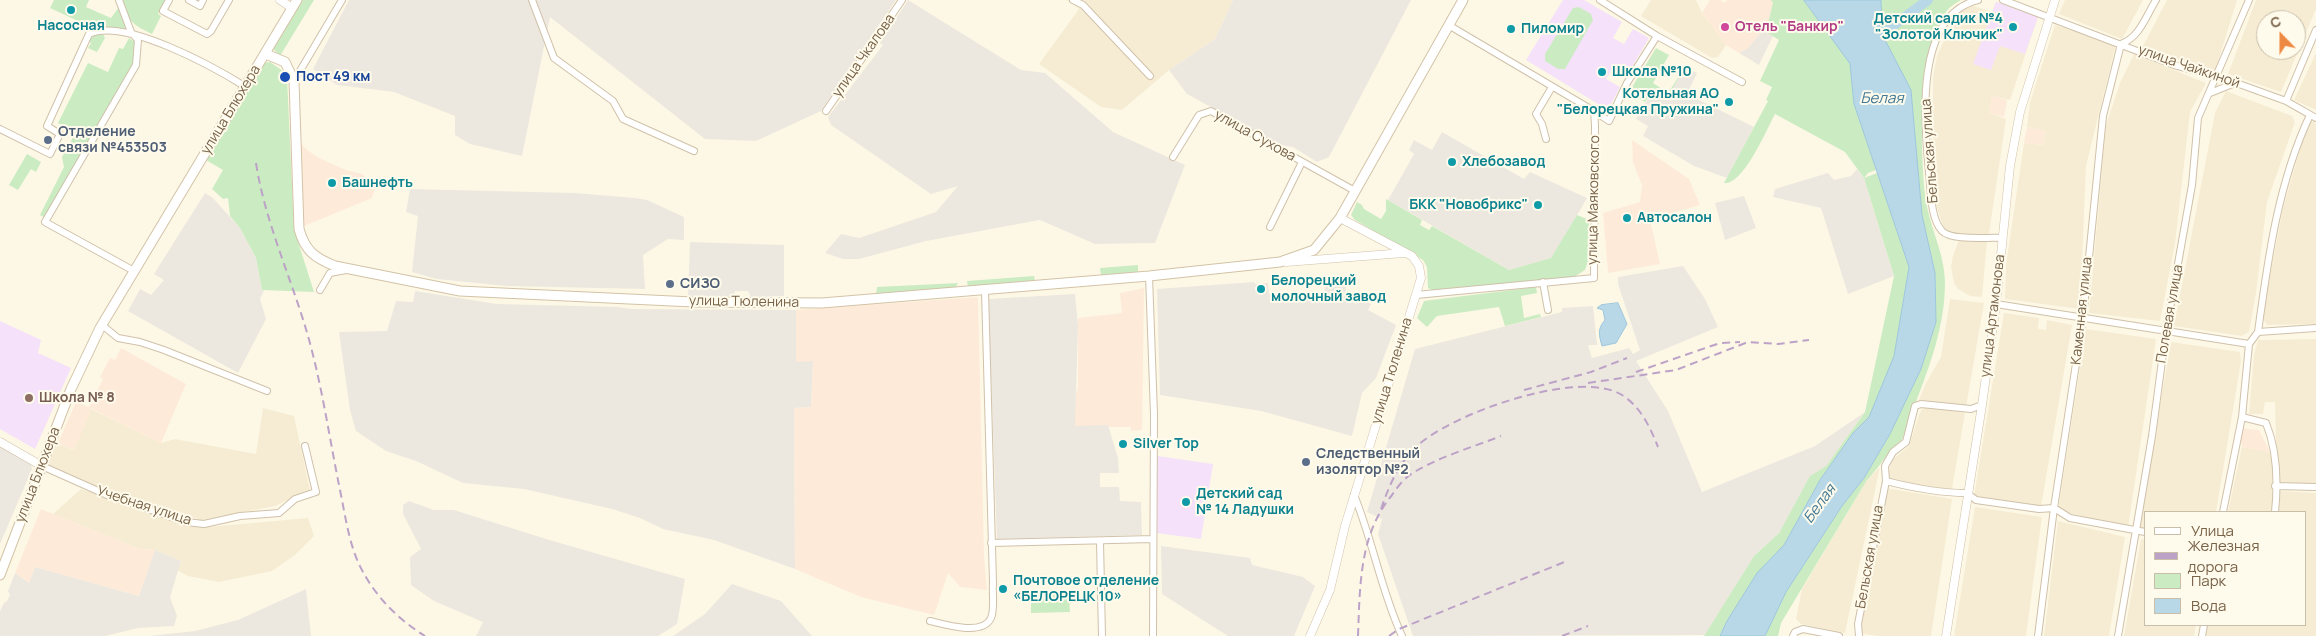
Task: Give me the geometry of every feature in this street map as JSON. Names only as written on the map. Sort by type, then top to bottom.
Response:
[{"type":"main road","name":"улица Тюленина","points":[[294,81],[299,222],[306,248],[316,258],[335,266],[412,283],[460,291],[510,295],[822,304],[1148,276],[1280,262],[1301,256],[1318,247],[1340,218],[1463,0]]},
{"type":"main road","name":"улица Блюхера","points":[[0,575],[71,388],[102,325],[295,4]]},
{"type":"main road","points":[[266,54],[285,62],[294,81]]},
{"type":"street","points":[[119,0],[131,32],[138,40],[136,64],[45,222],[134,270]]},
{"type":"street","points":[[169,0],[163,11],[207,34],[212,31],[229,0]]},
{"type":"street","points":[[189,0],[200,6],[204,0]]},
{"type":"street","points":[[280,0],[295,4]]},
{"type":"street","points":[[294,81],[342,0]]},
{"type":"street","points":[[532,0],[554,58],[613,101],[623,119],[694,151]]},
{"type":"street","name":"улица Чкалова","points":[[826,111],[902,0]]},
{"type":"street","points":[[1073,0],[1085,3],[1150,76]]},
{"type":"street","points":[[1600,0],[1657,36],[1742,82]]},
{"type":"street","name":"Бельская улица","points":[[1978,0],[1966,3],[1956,10],[1940,30],[1934,45],[1928,71],[1925,102],[1931,195],[1941,230],[1947,235],[1957,238],[2002,238]]},
{"type":"street","name":"улица Чайкиной","points":[[2003,0],[2174,65],[2217,76],[2286,101],[2313,116]]},
{"type":"street","name":"улица Артамонова","points":[[1946,636],[1982,406],[1996,304],[2002,238],[2020,112],[2055,0]]},
{"type":"street","points":[[2121,44],[2129,41],[2137,34],[2156,0]]},
{"type":"street","name":"Полевая улица","points":[[2118,636],[2152,436],[2166,331],[2192,185],[2198,118],[2201,106],[2210,93],[2249,0]]},
{"type":"street","points":[[1450,26],[1610,121],[1627,83],[1657,36]]},
{"type":"street","points":[[0,130],[50,154],[60,134],[47,126],[89,34],[102,29],[131,32],[212,66],[246,86]]},
{"type":"street","points":[[2286,101],[2316,30]]},
{"type":"street","name":"Каменная улица","points":[[2038,636],[2054,508],[2083,318],[2102,116],[2121,44]]},
{"type":"street","points":[[2210,93],[2235,83]]},
{"type":"street","points":[[1546,139],[1542,124],[1536,114],[1552,87]]},
{"type":"street","name":"улица Сухова","points":[[1173,157],[1199,114],[1207,111],[1355,191]]},
{"type":"street","name":"улица Маяковского","points":[[1416,295],[1594,278],[1596,125],[1594,112]]},
{"type":"street","points":[[2223,511],[2242,417],[2249,344],[2258,332],[2278,208],[2299,138],[2313,116]]},
{"type":"street","points":[[1270,227],[1302,162]]},
{"type":"street","name":"улица Тюленина","points":[[1310,636],[1330,590],[1354,495],[1421,278],[1421,270],[1417,261],[1406,253],[1340,218]]},
{"type":"street","points":[[1318,247],[1321,254],[1333,258]]},
{"type":"street","name":"улица Тюленина","points":[[1280,262],[1406,253]]},
{"type":"street","points":[[320,290],[330,273],[349,269]]},
{"type":"street","points":[[1148,276],[1154,414],[1153,636]]},
{"type":"street","points":[[1543,282],[1548,310]]},
{"type":"street","points":[[930,621],[971,631],[986,625],[991,619],[985,291]]},
{"type":"street","points":[[1996,304],[2249,344]]},
{"type":"street","points":[[102,325],[118,338],[140,342],[164,350],[267,391]]},
{"type":"street","points":[[2258,332],[2316,328]]},
{"type":"street","name":"Бельская улица","points":[[1859,636],[1858,624],[1886,481],[1885,466],[1893,452],[1906,442],[1915,406],[1921,404],[1971,409],[1982,406]]},
{"type":"street","points":[[2242,417],[2266,423],[2271,437],[2276,471],[2275,511]]},
{"type":"street","points":[[0,442],[42,466]]},
{"type":"street","name":"Учебная улица","points":[[42,466],[107,495],[186,522],[204,524],[240,516],[279,513],[295,499],[316,492],[305,446]]},
{"type":"street","points":[[1886,481],[1916,489],[1954,494],[1967,493],[1976,500],[2040,509],[2054,508],[2070,518],[2135,532],[2144,532]]},
{"type":"street","points":[[2275,486],[2316,487]]},
{"type":"street","points":[[1354,495],[1365,522],[1393,617],[1402,636]]},
{"type":"street","points":[[991,543],[1153,539]]},
{"type":"street","points":[[1100,541],[1102,636]]},
{"type":"street","points":[[1793,636],[1795,632],[1803,629],[1839,636]]},
{"type":"shaded area","points":[[349,0],[896,0],[821,111],[756,141],[705,139],[550,17],[522,156],[470,144],[455,135],[455,116],[394,92],[337,85],[313,69]]},
{"type":"shaded area","points":[[908,0],[1021,70],[1045,73],[1113,132],[1185,165],[1155,243],[1095,244],[1040,220],[926,241],[859,259],[843,259],[825,253],[841,234],[859,238],[936,212],[958,186],[931,194],[831,125],[828,117],[883,45],[880,43]]},
{"type":"shaded area","points":[[1067,0],[1233,0],[1215,39],[1169,70],[1122,110],[1101,107],[1039,64],[1079,9]]},
{"type":"shaded area","points":[[1233,0],[1411,0],[1329,157],[1317,162],[1293,147],[1281,145],[1187,94],[1169,70],[1215,39]]},
{"type":"shaded area","points":[[1563,0],[1584,0],[1622,22],[1613,38],[1624,44],[1633,29],[1649,38],[1626,77],[1612,69],[1606,79],[1620,87],[1608,110],[1526,60]]},
{"type":"shaded area","points":[[1651,0],[1696,0],[1702,13],[1726,45],[1718,57],[1712,58],[1641,16]]},
{"type":"shaded area","points":[[1710,0],[1720,0],[1725,3],[1727,0],[1770,0],[1773,2],[1767,28],[1763,30],[1748,48],[1739,53],[1726,45],[1702,13]]},
{"type":"shaded area","points":[[2065,0],[2143,0],[2122,39],[2059,14]]},
{"type":"shaded area","points":[[2167,0],[2237,0],[2215,71],[2142,48]]},
{"type":"shaded area","points":[[2256,0],[2316,0],[2316,9],[2306,33],[2306,10],[2256,10],[2256,60],[2294,60],[2281,92],[2228,74]]},
{"type":"shaded area","points":[[1996,2],[2038,17],[2010,100],[1992,96],[1989,113],[2006,119],[1989,234],[1959,234],[1949,232],[1943,226],[1937,207],[1933,147],[1933,77],[1937,56],[1952,22],[1962,7],[1968,4],[1992,12]]},
{"type":"shaded area","points":[[1996,2],[2038,17],[2025,54],[2000,46],[1991,70],[1973,64]]},
{"type":"shaded area","points":[[2055,25],[2116,44],[2086,166],[2080,309],[2005,299],[2006,265],[2024,143],[2043,145],[2046,131],[2027,127],[2030,102]]},
{"type":"shaded area","points":[[1763,30],[1773,36],[1759,65],[1739,53],[1748,48]]},
{"type":"shaded area","points":[[2316,53],[2316,110],[2294,100]]},
{"type":"shaded area","points":[[2134,54],[2206,83],[2190,112],[2175,244],[2160,321],[2089,313],[2106,125],[2120,83]]},
{"type":"shaded area","points":[[1685,67],[1697,73],[1687,94],[1754,127],[1727,178],[1694,166],[1643,136],[1648,126],[1636,119],[1654,88],[1669,95]]},
{"type":"shaded area","points":[[2226,91],[2292,116],[2295,122],[2267,202],[2256,293],[2249,332],[2242,336],[2174,326],[2215,113]]},
{"type":"shaded area","points":[[1992,96],[2007,100],[2004,117],[1989,113]]},
{"type":"shaded area","points":[[2311,121],[2316,123],[2316,324],[2267,325],[2262,317],[2283,208],[2302,143]]},
{"type":"shaded area","points":[[2027,127],[2046,131],[2043,145],[2024,143]]},
{"type":"shaded area","points":[[1442,132],[1524,179],[1530,172],[1587,198],[1552,258],[1509,270],[1388,200],[1414,154],[1409,150],[1414,140],[1432,150]]},
{"type":"shaded area","points":[[1632,140],[1689,179],[1700,205],[1650,220],[1660,264],[1608,273],[1603,213],[1640,202],[1642,185],[1633,163]]},
{"type":"shaded area","points":[[299,141],[317,157],[346,170],[362,174],[376,185],[372,198],[304,226]]},
{"type":"shaded area","points":[[1857,169],[1864,178],[1894,276],[1848,294],[1821,208],[1773,197],[1775,189],[1828,173],[1834,180],[1851,176]]},
{"type":"shaded area","points":[[410,189],[575,193],[647,200],[684,217],[684,240],[668,239],[643,255],[645,289],[506,286],[437,279],[412,272],[418,216],[406,212]]},
{"type":"shaded area","points":[[205,193],[213,198],[240,228],[256,258],[262,290],[264,291],[260,299],[266,319],[238,373],[128,311],[140,289],[151,295],[164,280],[154,274]]},
{"type":"shaded area","points":[[1744,196],[1756,228],[1725,240],[1715,203]]},
{"type":"shaded area","points":[[1968,238],[1987,240],[1982,297],[1970,296],[1958,289],[1954,283],[1951,266],[1953,256],[1959,240]]},
{"type":"shaded area","points":[[690,242],[784,245],[784,296],[751,297],[748,291],[735,291],[734,296],[688,297]]},
{"type":"shaded area","points":[[1683,266],[1705,299],[1718,327],[1636,361],[1668,411],[1702,492],[1815,446],[1865,412],[1826,466],[1810,477],[1779,533],[1754,556],[1705,635],[1413,636],[1378,534],[1382,519],[1367,512],[1415,349],[1562,312],[1562,308],[1593,306],[1597,345],[1588,345],[1592,358],[1629,348],[1633,354],[1640,350],[1618,284],[1618,277]]},
{"type":"shaded area","points":[[1347,280],[1345,297],[1356,304],[1360,298],[1371,304],[1368,310],[1396,325],[1376,378],[1362,393],[1352,436],[1261,411],[1160,395],[1157,289],[1254,282],[1255,284],[1268,283],[1269,294],[1295,294],[1325,292],[1325,281]]},
{"type":"shaded area","points":[[1144,288],[1142,430],[1131,431],[1131,427],[1075,427],[1075,397],[1078,388],[1078,318],[1122,313],[1120,293]]},
{"type":"shaded area","points":[[415,291],[497,304],[632,309],[796,310],[796,362],[813,361],[811,407],[794,408],[795,569],[714,540],[663,529],[640,518],[612,509],[524,489],[463,483],[416,461],[386,451],[356,431],[350,410],[339,332],[387,331],[396,301],[413,302]]},
{"type":"shaded area","points":[[1075,294],[1078,325],[1075,426],[1108,425],[1118,458],[1119,473],[1100,473],[1100,487],[1119,487],[1120,501],[1141,502],[1142,535],[997,539],[988,299]]},
{"type":"shaded area","points":[[978,297],[984,557],[987,590],[960,587],[948,573],[934,615],[861,597],[795,569],[794,408],[811,407],[813,362],[796,363],[796,310]]},
{"type":"shaded area","points":[[1950,299],[1984,303],[1966,407],[1918,402],[1926,383],[1941,357]]},
{"type":"shaded area","points":[[2004,313],[2039,318],[2038,329],[2046,330],[2047,320],[2072,325],[2041,507],[1974,496]]},
{"type":"shaded area","name":"Школа № 8","points":[[0,321],[41,340],[38,353],[71,368],[35,449],[0,429]]},
{"type":"shaded area","points":[[2086,329],[2156,339],[2128,528],[2058,510]]},
{"type":"shaded area","points":[[2316,339],[2316,488],[2277,485],[2275,402],[2265,402],[2263,414],[2249,414],[2254,355],[2258,340]]},
{"type":"shaded area","points":[[2171,342],[2240,352],[2241,361],[2216,511],[2144,511],[2144,530],[2138,529]]},
{"type":"shaded area","points":[[121,348],[186,384],[161,443],[90,408],[90,414],[74,450],[58,443],[76,402],[89,407],[103,379],[100,377],[110,358],[115,360]]},
{"type":"shaded area","points":[[1926,407],[1965,413],[1952,489],[1916,487],[1887,479],[1892,460],[1909,446],[1919,415],[1922,409]]},
{"type":"shaded area","points":[[89,408],[161,443],[175,439],[256,454],[263,408],[294,416],[310,490],[275,506],[202,520],[141,504],[46,468],[56,443],[74,450]]},
{"type":"shaded area","points":[[2239,428],[2259,430],[2270,452],[2242,447]]},
{"type":"shaded area","points":[[0,445],[31,463],[32,469],[0,544]]},
{"type":"shaded area","points":[[2242,447],[2270,452],[2273,461],[2272,511],[2228,511]]},
{"type":"shaded area","points":[[1157,456],[1213,464],[1201,539],[1157,533]]},
{"type":"shaded area","points":[[1880,467],[1845,633],[1801,624],[1796,619],[1802,589],[1867,480]]},
{"type":"shaded area","points":[[1885,488],[1952,499],[1931,636],[1877,636],[1860,633]]},
{"type":"shaded area","points":[[81,489],[192,526],[208,527],[308,518],[314,536],[295,555],[272,571],[219,582],[188,576],[177,570],[181,561],[155,550],[140,549],[53,514]]},
{"type":"shaded area","points":[[2278,491],[2316,493],[2316,636],[2204,636],[2207,626],[2306,626],[2306,511],[2278,511]]},
{"type":"shaded area","points":[[409,501],[434,510],[454,510],[685,579],[677,624],[658,636],[476,636],[483,622],[434,601],[411,585],[410,557],[421,549],[403,514],[403,505]]},
{"type":"shaded area","points":[[1975,507],[2042,517],[2026,636],[1954,636]]},
{"type":"shaded area","points":[[41,509],[140,549],[155,550],[139,596],[35,567],[29,583],[15,573]]},
{"type":"shaded area","points":[[2058,521],[2125,537],[2109,636],[2044,636]]},
{"type":"shaded area","points":[[2141,539],[2144,540],[2144,626],[2196,626],[2194,636],[2124,636]]},
{"type":"shaded area","points":[[1161,546],[1250,558],[1252,565],[1303,577],[1315,586],[1294,636],[1228,636],[1162,594]]},
{"type":"shaded area","points":[[155,550],[181,561],[170,597],[177,616],[174,626],[138,628],[105,636],[0,636],[0,611],[10,595],[8,591],[15,573],[29,583],[35,567],[139,596]]},
{"type":"shaded area","points":[[732,584],[781,601],[812,636],[673,636],[705,614]]},
{"type":"shaded area","points":[[306,589],[311,636],[149,636],[195,631],[238,620]]},
{"type":"green space","points":[[54,0],[89,0],[86,7],[111,18],[119,7],[126,26],[124,29],[103,27],[95,29],[50,8]]},
{"type":"green space","points":[[122,0],[165,0],[158,14],[161,16],[152,34],[132,22],[123,7]]},
{"type":"green space","points":[[302,0],[314,0],[280,56],[273,49]]},
{"type":"green space","points":[[1770,0],[1804,0],[1850,64],[1854,104],[1876,170],[1868,173],[1864,178],[1845,152],[1775,114],[1754,155],[1739,176],[1731,182],[1724,183],[1768,101],[1766,100],[1772,87],[1760,81],[1779,40],[1763,30],[1767,28],[1773,2]]},
{"type":"green space","points":[[1881,0],[1961,0],[1947,10],[1937,30],[1926,75],[1922,126],[1925,194],[1929,217],[1944,272],[1944,303],[1941,323],[1930,363],[1902,440],[1892,449],[1867,480],[1781,623],[1778,636],[1765,636],[1786,592],[1842,506],[1864,478],[1890,434],[1921,369],[1936,322],[1935,273],[1922,215],[1911,90],[1882,34]]},
{"type":"green space","points":[[1579,7],[1591,14],[1593,20],[1565,69],[1558,69],[1545,61],[1545,54],[1573,8]]},
{"type":"green space","points":[[102,32],[105,38],[97,52],[88,48],[91,43],[88,41],[95,34]]},
{"type":"green space","points":[[129,38],[136,43],[134,65],[45,218],[40,215],[64,167],[62,157],[75,134],[58,123],[88,63],[108,72],[119,48],[123,49]]},
{"type":"green space","points":[[1656,48],[1669,55],[1653,83],[1668,93],[1685,67],[1669,95],[1654,88],[1645,102],[1629,92]]},
{"type":"green space","points":[[270,62],[283,71],[287,78],[294,229],[314,292],[262,290],[256,258],[240,228],[230,216],[228,198],[223,199],[212,189],[223,170],[206,160],[263,63]]},
{"type":"green space","points":[[27,154],[41,162],[36,172],[31,169],[18,190],[9,185]]},
{"type":"green space","points":[[1877,173],[1909,267],[1894,356],[1869,417],[1853,433],[1820,480],[1784,545],[1757,573],[1727,621],[1720,636],[1704,636],[1754,556],[1779,533],[1810,476],[1826,466],[1865,412],[1894,276],[1864,178]]},
{"type":"green space","points":[[1386,199],[1422,220],[1420,225],[1429,230],[1432,226],[1509,270],[1551,258],[1577,215],[1589,220],[1588,261],[1585,270],[1574,277],[1434,291],[1428,288],[1427,267],[1423,260],[1355,220],[1351,215],[1357,202],[1364,209],[1381,219],[1386,211]]},
{"type":"green space","points":[[1138,265],[1138,272],[1101,275],[1100,268]]},
{"type":"green space","points":[[1034,276],[1035,281],[968,287],[967,281]]},
{"type":"green space","points":[[958,283],[956,287],[876,294],[877,287]]},
{"type":"green space","points":[[1536,287],[1537,293],[1521,296],[1524,318],[1540,314],[1541,317],[1505,326],[1499,307],[1437,316],[1427,327],[1417,318],[1424,301]]},
{"type":"green space","points":[[1069,594],[1070,612],[1031,613],[1031,596]]},
{"type":"water","name":"Белая","points":[[1804,0],[1881,0],[1882,34],[1911,90],[1922,215],[1935,273],[1936,322],[1921,369],[1890,434],[1864,478],[1842,506],[1786,592],[1765,636],[1720,636],[1727,621],[1757,573],[1784,545],[1820,480],[1853,433],[1869,417],[1894,356],[1909,267],[1854,104],[1850,64]]},
{"type":"water","points":[[1618,303],[1627,324],[1616,343],[1602,346],[1599,332],[1605,320],[1603,310],[1597,308],[1601,305]]},
{"type":"waterway","points":[[1869,38],[1882,34],[1928,0]]},
{"type":"railway","points":[[256,163],[267,211],[312,351],[347,524],[355,554],[375,591],[398,616],[425,636]]},
{"type":"railway","points":[[1588,383],[1676,370],[1748,342],[1778,344],[1809,340]]},
{"type":"railway","points":[[1636,372],[1720,343],[1740,342]]},
{"type":"railway","points":[[1524,390],[1591,372],[1627,358]]},
{"type":"railway","points":[[1381,509],[1399,468],[1416,447],[1433,434],[1456,421],[1485,409],[1516,398],[1547,391],[1576,387],[1602,388],[1622,395],[1640,411],[1658,447]]},
{"type":"railway","points":[[1358,636],[1363,562],[1367,544],[1381,510],[1402,482],[1412,473],[1447,456],[1501,436]]},
{"type":"railway","points":[[1389,636],[1399,629],[1567,561]]},
{"type":"railway","points":[[1562,636],[1588,626]]},
{"type":"place","name":"Насосная","points":[[71,10]]},
{"type":"place","name":"Отель \"Банкир\"","points":[[1725,27]]},
{"type":"place","name":"Детский садик №4 \"Золотой Ключик\"","points":[[2013,27]]},
{"type":"place","name":"Пиломир","points":[[1511,29]]},
{"type":"place","name":"Школа №10","points":[[1602,72]]},
{"type":"place","name":"Пост 49 км","points":[[285,77]]},
{"type":"place","name":"Котельная АО \"Белорецкая Пружина\"","points":[[1729,102]]},
{"type":"place","name":"Отделение связи №453503","points":[[48,140]]},
{"type":"place","name":"Хлебозавод","points":[[1452,162]]},
{"type":"place","name":"Башнефть","points":[[332,183]]},
{"type":"place","name":"БКК \"Новобрикс\"","points":[[1538,205]]},
{"type":"place","name":"Автосалон","points":[[1627,218]]},
{"type":"place","name":"СИЗО","points":[[670,284]]},
{"type":"place","name":"Белорецкий молочный завод","points":[[1261,289]]},
{"type":"place","name":"Школа № 8","points":[[29,398]]},
{"type":"place","name":"Silver Top","points":[[1123,444]]},
{"type":"place","name":"Следственный изолятор №2","points":[[1306,462]]},
{"type":"place","name":"Детский сад № 14 Ладушки","points":[[1186,502]]},
{"type":"place","name":"Почтовое отделение «БЕЛОРЕЦК 10»","points":[[1003,589]]}]
